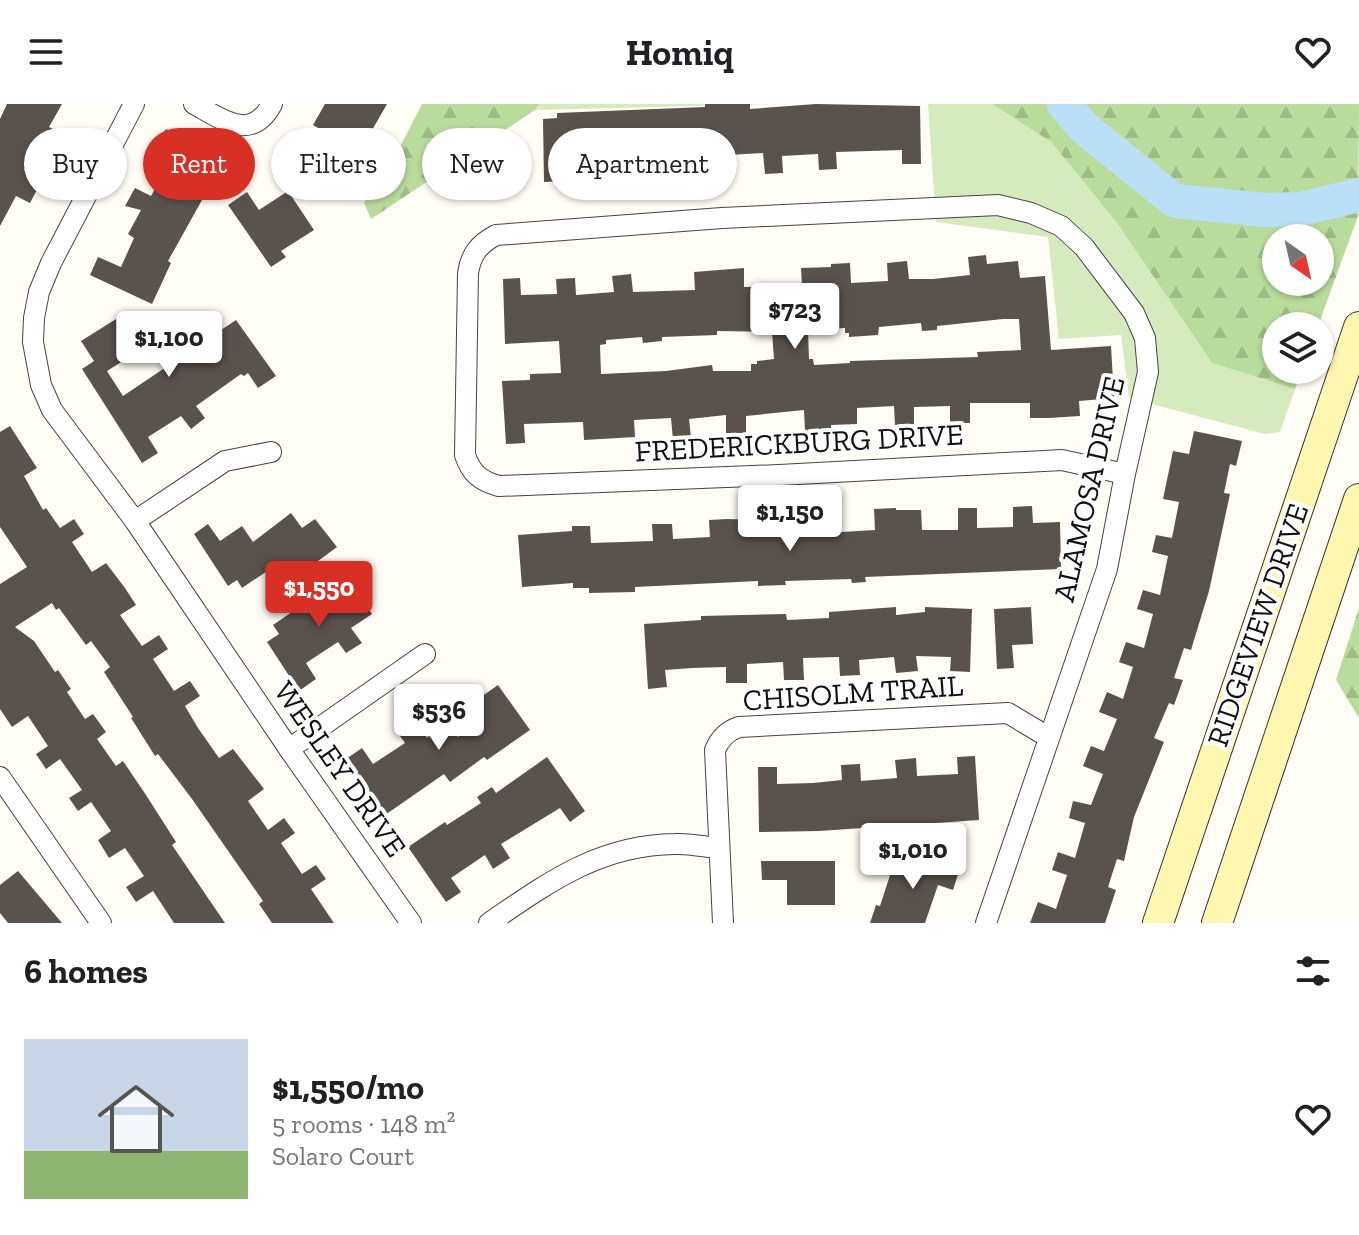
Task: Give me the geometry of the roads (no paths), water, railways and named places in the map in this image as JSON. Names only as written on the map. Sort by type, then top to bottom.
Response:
[{"type":"main road","name":"RIDGEVIEW DRIVE","points":[[1158,923],[1359,327]]},
{"type":"main road","name":"RIDGEVIEW DRIVE","points":[[1217,923],[1359,499]]},
{"type":"street","name":"WESLEY DRIVE","points":[[134,104],[39,292],[33,342],[41,385],[52,410],[135,521],[411,923]]},
{"type":"street","points":[[194,104],[239,126],[251,125],[262,119],[272,104]]},
{"type":"street","name":"ALAMOSA DRIVE","points":[[477,476],[465,455],[468,273],[476,250],[496,235],[722,218],[998,205],[1031,213],[1061,226],[1106,273],[1134,313],[1145,338],[1148,372],[1107,569],[986,923]]},
{"type":"street","points":[[135,521],[225,461],[271,452]]},
{"type":"street","name":"FREDERICKBURG DRIVE","points":[[477,476],[499,486],[1062,460],[1125,474]]},
{"type":"street","points":[[289,749],[425,654]]},
{"type":"street","name":"CHISOLM TRAIL","points":[[723,923],[715,750],[731,730],[739,727],[1008,713],[1048,737]]},
{"type":"street","points":[[0,777],[101,923]]},
{"type":"street","points":[[489,923],[554,879],[587,862],[620,851],[675,844],[719,848]]},
{"type":"waterway","points":[[1064,104],[1084,128],[1175,201],[1265,210],[1300,209],[1359,195]]}]
